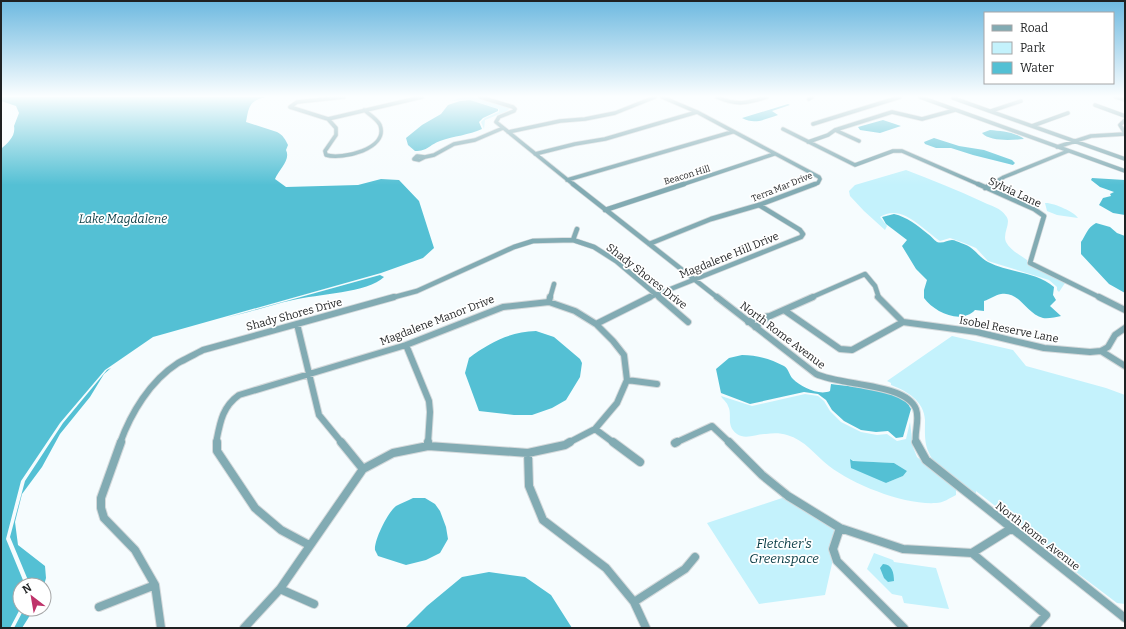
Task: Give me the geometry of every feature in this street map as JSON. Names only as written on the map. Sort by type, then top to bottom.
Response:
[{"type":"street","points":[[335,126],[336,135],[324,151],[326,155],[334,157],[349,155],[368,148],[381,137],[382,133],[380,126]]},
{"type":"street","points":[[501,126],[505,130]]},
{"type":"street","points":[[425,157],[434,155],[454,144],[475,140],[505,130],[527,126]]},
{"type":"street","points":[[535,154],[575,144],[605,139],[648,126]]},
{"type":"street","name":"Terra Mar Drive","points":[[649,244],[711,219],[759,205],[820,180],[819,177],[722,126]]},
{"type":"street","points":[[783,129],[808,142],[847,126]]},
{"type":"street","points":[[1000,126],[1125,171]]},
{"type":"street","points":[[1033,126],[1125,159]]},
{"type":"street","name":"North Rome Avenue","points":[[505,130],[811,371],[821,377],[832,380],[891,390],[904,397],[915,406],[918,416],[915,439],[919,450],[926,460],[1125,618]]},
{"type":"street","points":[[836,130],[859,140]]},
{"type":"street","points":[[568,180],[732,132]]},
{"type":"street","points":[[1057,147],[1092,135],[1110,133],[1125,134]]},
{"type":"street","name":"Sylvia Lane","points":[[808,142],[855,165],[893,151],[900,151],[1034,209],[1044,216],[1030,264],[1125,310]]},
{"type":"street","points":[[985,188],[1004,177],[1068,151]]},
{"type":"street","name":"Beacon Hill","points":[[605,210],[774,154]]},
{"type":"street","name":"Magdalene Hill Drive","points":[[596,324],[656,294],[801,237],[803,234],[800,230],[759,205]]},
{"type":"street","points":[[573,240],[577,229]]},
{"type":"street","name":"Shady Shores Drive","points":[[161,628],[156,585],[135,550],[104,518],[101,508],[103,491],[132,416],[143,398],[161,377],[184,359],[212,347],[417,291],[514,247],[533,241],[573,240],[594,247],[656,294],[688,322]]},
{"type":"street","points":[[755,327],[770,316],[865,274],[875,286],[878,297],[903,322],[852,350],[840,349],[784,310]]},
{"type":"street","points":[[549,302],[554,284]]},
{"type":"street","name":"Magdalene Manor Drive","points":[[309,545],[281,530],[255,508],[217,450],[216,446],[223,412],[231,401],[244,393],[406,345],[503,307],[549,302],[575,311],[596,324],[624,356],[627,380]]},
{"type":"street","points":[[748,322],[757,318],[770,316]]},
{"type":"street","name":"Isobel Reserve Lane","points":[[903,322],[977,332],[1044,348],[1090,352],[1101,351]]},
{"type":"street","points":[[297,324],[308,374],[321,419],[363,469]]},
{"type":"street","points":[[1125,328],[1115,335],[1108,347],[1101,351],[1125,366]]},
{"type":"street","points":[[406,345],[429,401],[430,412],[428,446]]},
{"type":"street","points":[[244,628],[280,588],[363,469],[393,453],[428,446],[528,453],[565,445],[595,429],[617,403],[627,380],[657,384]]},
{"type":"street","points":[[675,443],[712,426],[762,475],[788,496],[840,528],[903,549],[972,553],[1012,528]]},
{"type":"street","points":[[595,429],[640,462]]},
{"type":"street","points":[[528,453],[529,486],[543,520],[606,568],[634,602],[646,628]]},
{"type":"street","points":[[840,528],[833,549],[837,561],[904,628]]},
{"type":"street","points":[[972,553],[1046,615],[1034,628]]},
{"type":"street","points":[[634,602],[685,569],[695,557]]},
{"type":"street","points":[[99,607],[156,585]]},
{"type":"street","points":[[280,588],[314,604]]},
{"type":"green space","points":[[906,170],[964,193],[1004,213],[1008,219],[1005,239],[1008,245],[1027,260],[1028,264],[1065,283],[1059,292],[1057,287],[1049,280],[988,261],[976,248],[964,243],[950,238],[940,241],[912,220],[896,213],[880,217],[887,226],[885,230],[850,196],[849,191],[855,185]]},
{"type":"green space","points":[[1045,203],[1063,208],[1073,213],[1078,218],[1057,215],[1047,211]]},
{"type":"green space","points":[[952,336],[1013,350],[1026,366],[1106,388],[1125,395],[1125,604],[1117,603],[1031,538],[1030,533],[976,491],[976,496],[950,478],[933,460],[926,445],[925,420],[922,407],[909,394],[891,385],[891,383],[887,381]]},
{"type":"green space","points":[[805,394],[818,396],[841,422],[861,432],[877,435],[887,434],[897,441],[906,439],[910,422],[913,447],[917,457],[956,489],[956,495],[939,503],[909,501],[865,487],[839,473],[805,444],[793,437],[777,433],[747,437],[740,436],[733,431],[731,427],[729,409],[727,403],[721,396],[752,406]],"holes":[[[854,461],[894,463],[907,471],[903,476],[886,483]]]},
{"type":"green space","name":"Fletcher's Greenspace","points":[[788,496],[840,528],[825,595],[759,604],[707,523]]},
{"type":"green space","points":[[874,553],[893,560],[894,562],[936,568],[949,609],[904,603],[902,596],[892,594],[867,569]]},
{"type":"water","name":"Lake Magdalene","points":[[14,126],[259,126],[277,132],[285,139],[288,145],[286,150],[286,161],[275,179],[286,187],[358,185],[381,179],[399,180],[419,201],[434,248],[423,258],[381,273],[153,337],[105,370],[60,423],[21,481],[6,539],[22,577],[12,577],[12,617],[16,617],[10,628],[1,628],[1,149],[9,142],[14,133]]},
{"type":"water","points":[[420,126],[481,126],[482,129],[440,141],[426,149],[415,151],[408,145],[406,138]]},
{"type":"water","points":[[900,126],[880,133],[860,130],[858,127]]},
{"type":"water","points":[[990,130],[1012,133],[1024,139],[996,139],[990,138],[982,133]]},
{"type":"water","points":[[934,138],[959,146],[984,150],[1012,160],[1015,163],[1013,165],[951,148],[936,148],[925,144],[924,142]]},
{"type":"water","points":[[1092,178],[1125,180],[1125,215],[1113,213],[1099,205],[1103,198],[1111,196],[1110,194],[1114,192],[1100,187],[1091,180]]},
{"type":"water","points":[[894,214],[912,222],[937,242],[941,243],[952,240],[966,245],[988,262],[996,266],[1030,275],[1047,282],[1054,287],[1053,295],[1056,300],[1050,306],[1061,316],[1043,318],[1037,316],[1018,299],[1008,294],[1001,294],[984,301],[984,311],[975,310],[963,316],[948,315],[934,308],[924,298],[924,290],[927,280],[916,269],[902,246],[907,240],[886,224],[882,217]]},
{"type":"water","points":[[1096,223],[1110,227],[1117,233],[1125,236],[1125,293],[1109,284],[1081,254],[1081,242],[1089,229]]},
{"type":"water","points":[[380,275],[384,277],[376,282],[355,290],[293,300],[225,318]]},
{"type":"water","points":[[536,331],[554,337],[580,359],[582,363],[580,377],[566,400],[552,408],[532,415],[514,415],[479,411],[465,373],[469,358],[485,347],[501,339],[518,333]]},
{"type":"water","points":[[742,355],[769,359],[786,367],[796,382],[805,388],[816,392],[830,391],[831,384],[892,394],[900,397],[907,402],[911,409],[903,437],[896,438],[888,431],[876,432],[861,430],[844,421],[832,410],[826,400],[818,394],[804,392],[750,404],[721,393],[716,369],[729,358]]},
{"type":"water","points":[[111,368],[104,374],[90,397],[60,434],[42,467],[22,494],[15,522],[18,545],[45,566],[46,577],[27,577],[10,537],[25,481],[63,423],[107,370]]},
{"type":"water","points":[[850,459],[853,461],[894,463],[907,471],[903,476],[886,483],[851,468]]},
{"type":"water","points":[[413,498],[425,498],[435,504],[440,511],[446,527],[448,539],[440,553],[426,560],[406,565],[378,556],[375,550],[375,545],[386,520],[396,506]]},
{"type":"water","points":[[883,564],[890,567],[893,572],[894,581],[888,582],[884,578],[880,568]]},
{"type":"water","points":[[489,572],[525,577],[551,595],[572,628],[405,628],[427,606],[462,577]]},
{"type":"water","points":[[20,617],[29,617],[22,628],[14,628]]}]
